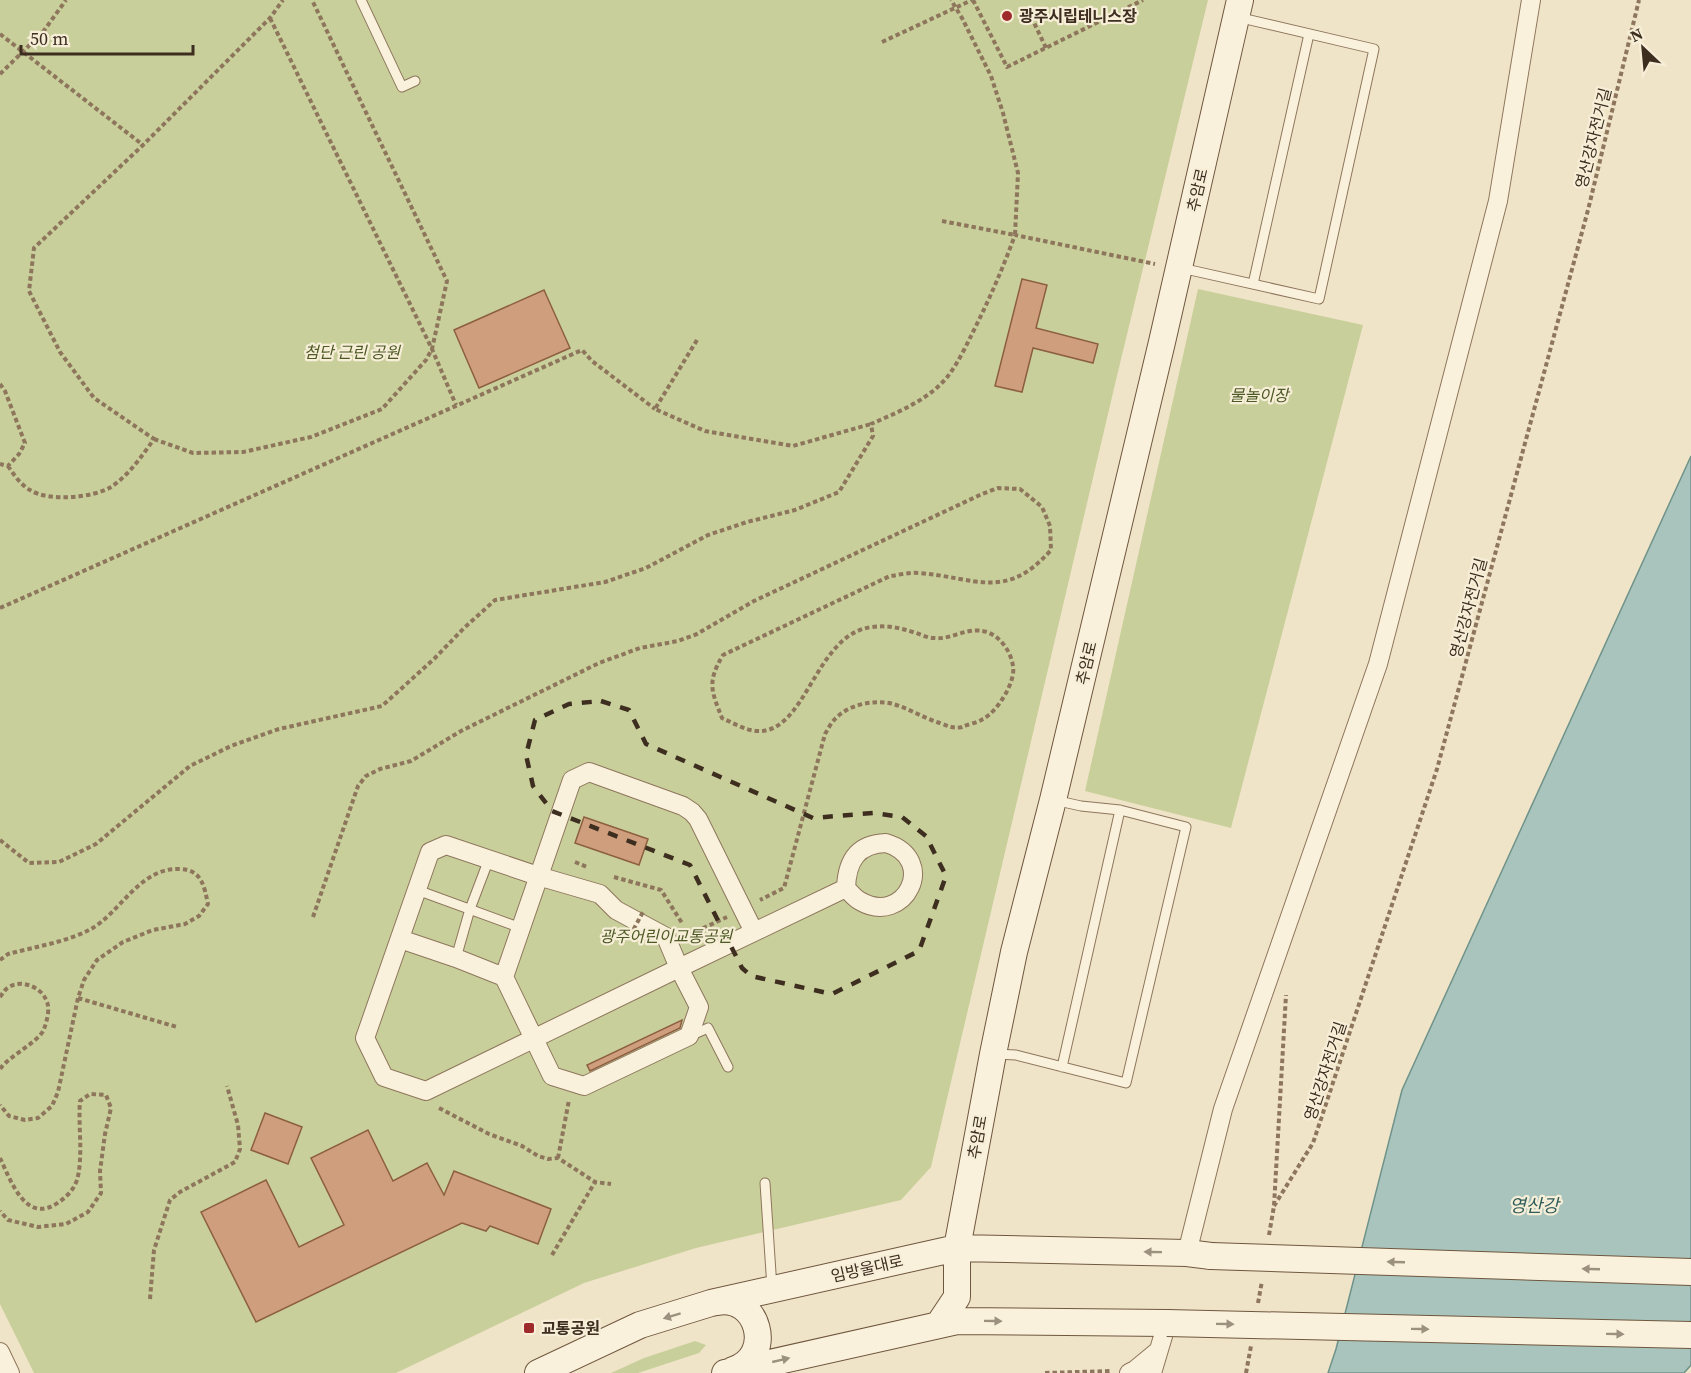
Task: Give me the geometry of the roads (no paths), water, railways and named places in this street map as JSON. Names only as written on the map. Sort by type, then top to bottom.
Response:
[{"type":"main road","name":"추암로","points":[[939,1324],[957,1297],[957,1248],[993,1054],[1014,952],[1053,800],[1167,266],[1238,8]]},
{"type":"main road","name":"임방울대로","points":[[538,1373],[640,1325],[711,1303],[957,1248],[1691,1272]]},
{"type":"main road","points":[[711,1303],[721,1301],[743,1308],[757,1326],[759,1337],[752,1359],[743,1367],[729,1372]]},
{"type":"main road","points":[[729,1372],[957,1321],[1167,1323],[1691,1335]]},
{"type":"street","points":[[1199,1255],[1223,1108],[1378,664],[1498,201],[1531,0]]},
{"type":"street","points":[[504,977],[572,780],[589,772],[683,806],[692,812],[698,819],[754,932]]},
{"type":"street","points":[[400,939],[504,977],[534,1039],[552,1076],[584,1086],[689,1036],[699,1007],[680,968],[666,937],[616,910],[600,894],[537,876],[446,845],[430,852],[365,1038],[384,1077],[426,1091],[534,1039],[680,968],[706,955],[846,888]]},
{"type":"street","points":[[1138,1372],[1158,1351],[1167,1323]]},
{"type":"street","points":[[0,1352],[10,1373]]},
{"type":"lane","points":[[361,0],[402,87],[416,81]]},
{"type":"lane","points":[[1167,266],[1319,299],[1374,49],[1309,34],[1238,8]]},
{"type":"lane","points":[[1253,284],[1309,34]]},
{"type":"lane","points":[[993,1054],[1016,1055],[1126,1083],[1186,826],[1120,810],[1081,806],[1053,800]]},
{"type":"lane","points":[[1062,1067],[1120,810]]},
{"type":"lane","points":[[456,958],[470,909],[489,859]]},
{"type":"lane","points":[[417,890],[521,928]]},
{"type":"lane","points":[[689,1036],[708,1028],[728,1067]]},
{"type":"lane","points":[[765,1183],[772,1289]]},
{"type":"water","name":"영산강","points":[[1691,456],[1691,1365],[1684,1373],[1328,1373],[1402,1090]]},
{"type":"railway","points":[[601,701],[629,710],[646,744],[813,818],[873,813],[902,817],[926,836],[946,876],[919,951],[832,994],[751,976],[742,968],[690,865],[552,811],[533,786],[526,755],[535,720],[569,704],[601,701]]},
{"type":"place","name":"광주시립테니스장","points":[[1007,16]]},
{"type":"place","name":"교통공원","points":[[529,1328]]},
{"type":"park label","name":"첨단 근린 공원","points":[[352,352]]},
{"type":"park label","name":"물놀이장","points":[[1259,395]]},
{"type":"park label","name":"광주어린이교통공원","points":[[666,936]]}]
